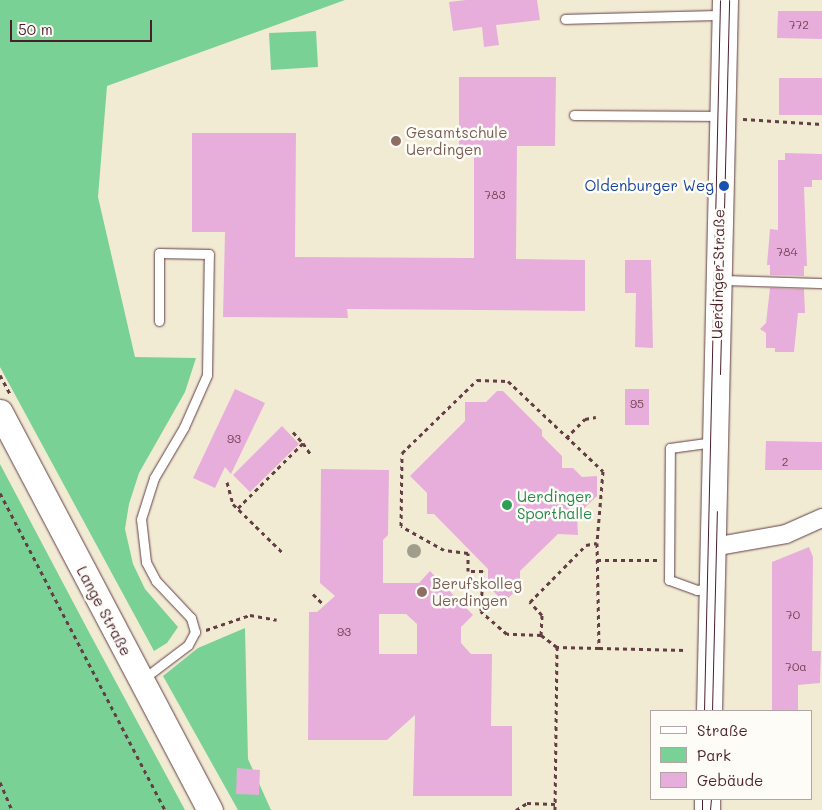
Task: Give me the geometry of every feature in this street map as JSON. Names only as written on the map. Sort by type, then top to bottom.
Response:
[{"type":"street","name":"Uerdinger Straße","points":[[709,710],[724,8]]},
{"type":"street","name":"Lange Straße","points":[[0,412],[210,810]]},
{"type":"street","points":[[712,547],[786,534],[822,518]]},
{"type":"lane","points":[[565,19],[724,8]]},
{"type":"lane","points":[[574,115],[722,116]]},
{"type":"lane","points":[[141,680],[157,671],[188,644],[195,632],[191,618],[156,581],[146,562],[141,519],[154,478],[184,427],[207,375],[209,254],[159,253],[159,321]]},
{"type":"lane","points":[[718,280],[822,283]]},
{"type":"lane","points":[[711,588],[696,590],[669,580],[670,448],[714,442]]},
{"type":"path","points":[[722,116],[772,123],[822,124]]},
{"type":"path","points":[[599,648],[597,560],[603,471],[508,381],[477,380],[402,453],[401,526],[444,550],[468,553],[468,571],[483,571],[482,611],[507,634],[541,635],[557,648],[686,650]]},
{"type":"path","points":[[566,438],[585,418],[596,417]]},
{"type":"path","points":[[293,432],[311,455]]},
{"type":"path","points":[[238,508],[303,443]]},
{"type":"path","points":[[227,482],[233,504],[283,553]]},
{"type":"path","points":[[0,492],[165,810]]},
{"type":"path","points":[[541,635],[542,616],[530,602],[586,545],[598,542]]},
{"type":"path","points":[[597,560],[642,560]]},
{"type":"path","points":[[313,594],[323,604]]},
{"type":"path","points":[[195,632],[213,629],[250,615],[277,620]]},
{"type":"path","points":[[555,810],[557,648]]},
{"type":"path","points":[[0,782],[12,810]]},
{"type":"path","points":[[516,810],[527,803],[555,804]]},
{"type":"green space","points":[[0,0],[345,0],[107,86],[98,197],[135,357],[196,358],[185,392],[139,473],[129,504],[125,529],[133,564],[145,589],[178,627],[167,643],[154,651],[0,367]]},
{"type":"green space","points":[[316,31],[318,67],[271,70],[269,33]]},
{"type":"green space","points":[[0,464],[90,634],[185,810],[0,810]]},
{"type":"green space","points":[[245,628],[248,759],[271,810],[238,810],[163,676],[198,648]]},
{"type":"building","points":[[466,0],[537,0],[540,20],[496,25],[499,45],[484,47],[482,27],[453,31],[449,2]]},
{"type":"building","points":[[778,11],[822,11],[822,39],[777,38]]},
{"type":"building","points":[[459,77],[556,77],[555,146],[517,146],[516,259],[585,260],[585,311],[347,309],[348,318],[223,317],[225,232],[192,232],[192,133],[296,133],[295,257],[474,258],[474,145],[459,145]]},
{"type":"building","points":[[779,78],[822,78],[822,115],[779,115]]},
{"type":"building","points":[[785,153],[822,154],[822,180],[812,180],[812,187],[804,187],[807,266],[804,266],[804,276],[770,275],[770,265],[767,265],[770,229],[778,230],[778,160],[785,160]]},
{"type":"building","points":[[625,260],[651,260],[653,348],[635,347],[636,293],[625,293]]},
{"type":"building","points":[[770,288],[804,289],[805,313],[798,313],[794,352],[775,352],[775,348],[766,348],[766,333],[760,329],[766,323]]},
{"type":"building","points":[[235,389],[265,403],[231,474],[225,467],[215,488],[193,478]]},
{"type":"building","points":[[625,389],[649,389],[649,425],[625,425]]},
{"type":"building","name":"Uerdinger Sporthalle","points":[[497,391],[503,391],[542,430],[542,436],[562,456],[562,468],[573,468],[582,477],[597,476],[597,496],[577,515],[578,535],[558,534],[520,571],[520,587],[504,602],[488,586],[488,569],[434,514],[427,514],[427,493],[410,476],[465,421],[465,402],[486,402]]},
{"type":"building","points":[[282,426],[299,444],[250,492],[233,475]]},
{"type":"building","points":[[766,441],[822,442],[822,470],[765,470]]},
{"type":"building","points":[[321,469],[389,470],[388,535],[383,540],[383,583],[419,583],[430,571],[473,615],[461,627],[461,643],[471,654],[492,654],[491,726],[512,726],[512,796],[413,796],[415,715],[387,740],[308,740],[309,612],[317,612],[335,596],[320,583]],"holes":[[[379,614],[406,614],[417,624],[417,654],[379,654]]]},
{"type":"building","points":[[809,547],[813,557],[812,651],[821,651],[820,683],[798,685],[798,710],[772,710],[772,562]]},
{"type":"building","points":[[237,768],[260,770],[259,795],[236,794]]},
{"type":"tram line","points":[[704,710],[720,0]]},
{"type":"tram line","points":[[720,374],[729,0]]},
{"type":"tram line","points":[[712,710],[717,511]]},
{"type":"tram line","points":[[702,800],[702,810]]},
{"type":"tram line","points":[[710,810],[711,800]]},
{"type":"place","name":"Gesamtschule Uerdingen","points":[[396,141]]},
{"type":"place","name":"Oldenburger Weg","points":[[724,186]]},
{"type":"place","name":"Uerdinger Sporthalle","points":[[507,505]]},
{"type":"place","name":"Berufskolleg Uerdingen","points":[[422,592]]}]
